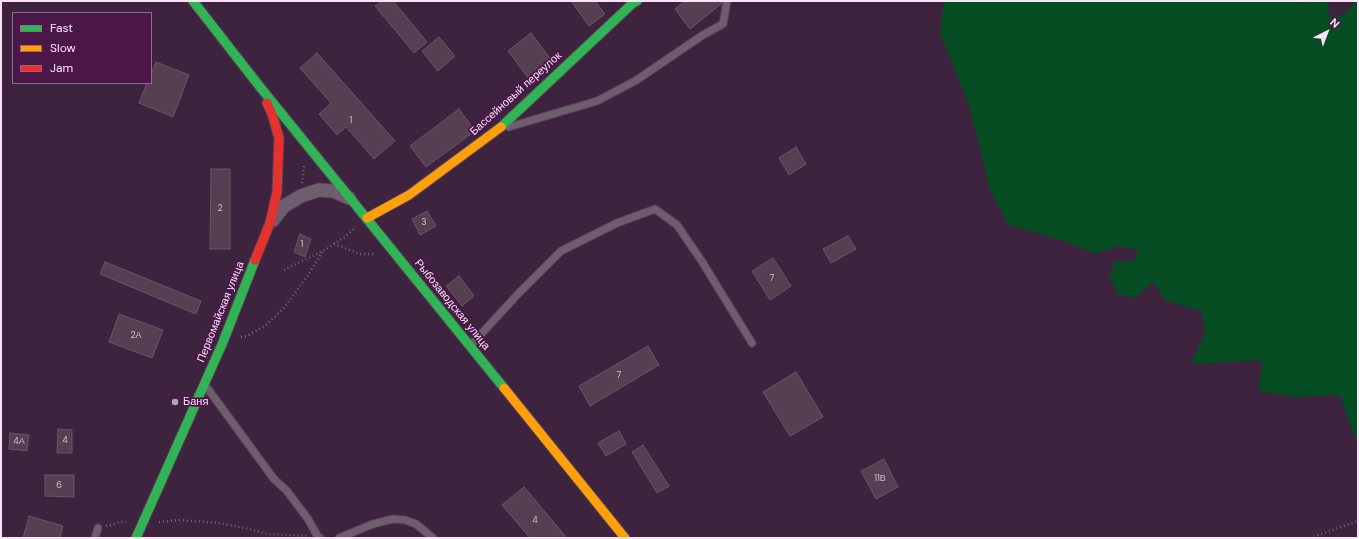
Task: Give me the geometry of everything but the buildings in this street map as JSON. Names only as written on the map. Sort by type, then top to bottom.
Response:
[{"type":"street","points":[[193,1],[260,87]]},
{"type":"street","name":"Бассейновый переулок","points":[[367,218],[409,195],[496,131],[634,2]]},
{"type":"street","name":"Рыбозаводская улица","points":[[260,87],[625,538]]},
{"type":"street","name":"Первомайская улица","points":[[136,538],[223,342],[270,223],[277,192],[279,160],[278,138],[272,114],[260,87]]},
{"type":"street","points":[[270,223],[284,206],[301,196],[319,190],[334,192],[351,198]]},
{"type":"lane","points":[[496,131],[597,101],[635,82],[703,35],[723,24],[727,1]]},
{"type":"lane","points":[[470,347],[516,295],[561,251],[617,223],[655,209],[677,225],[701,260],[752,344]]},
{"type":"lane","points":[[204,384],[274,479],[286,491],[308,519],[319,537]]},
{"type":"lane","points":[[339,538],[373,524],[393,519],[405,520],[416,524],[433,538]]},
{"type":"lane","points":[[95,538],[98,528]]},
{"type":"path","points":[[284,270],[323,251],[345,237],[367,218]]},
{"type":"path","points":[[334,244],[360,254],[378,254]]},
{"type":"path","points":[[239,338],[248,336],[265,326],[284,308],[323,251]]},
{"type":"path","points":[[98,528],[121,522],[143,524],[179,520],[218,523],[246,528],[266,534],[319,537]]},
{"type":"path","points":[[1310,538],[1358,521]]},
{"type":"shaded area","points":[[944,1],[1303,1],[1303,4],[1309,1],[1329,1],[1327,9],[1328,13],[1332,17],[1342,15],[1349,10],[1356,1],[1358,1],[1358,441],[1352,430],[1340,395],[1296,397],[1259,391],[1262,360],[1191,364],[1205,332],[1201,311],[1166,301],[1153,282],[1135,298],[1118,294],[1110,277],[1114,262],[1136,260],[1137,250],[1118,246],[1096,254],[1062,240],[1008,225],[990,190],[969,105],[940,33]]},
{"type":"traffic: fast","points":[[193,1],[260,87],[504,388]]},
{"type":"traffic: fast","points":[[501,127],[633,3],[637,1]]},
{"type":"traffic: fast","points":[[136,538],[223,342],[255,260]]},
{"type":"traffic: slow","points":[[367,218],[409,195],[501,127]]},
{"type":"traffic: slow","points":[[504,388],[625,538]]},
{"type":"traffic: jam","points":[[255,260],[270,223],[277,192],[279,138],[267,103]]},
{"type":"place","name":"Баня","points":[[175,402]]}]
